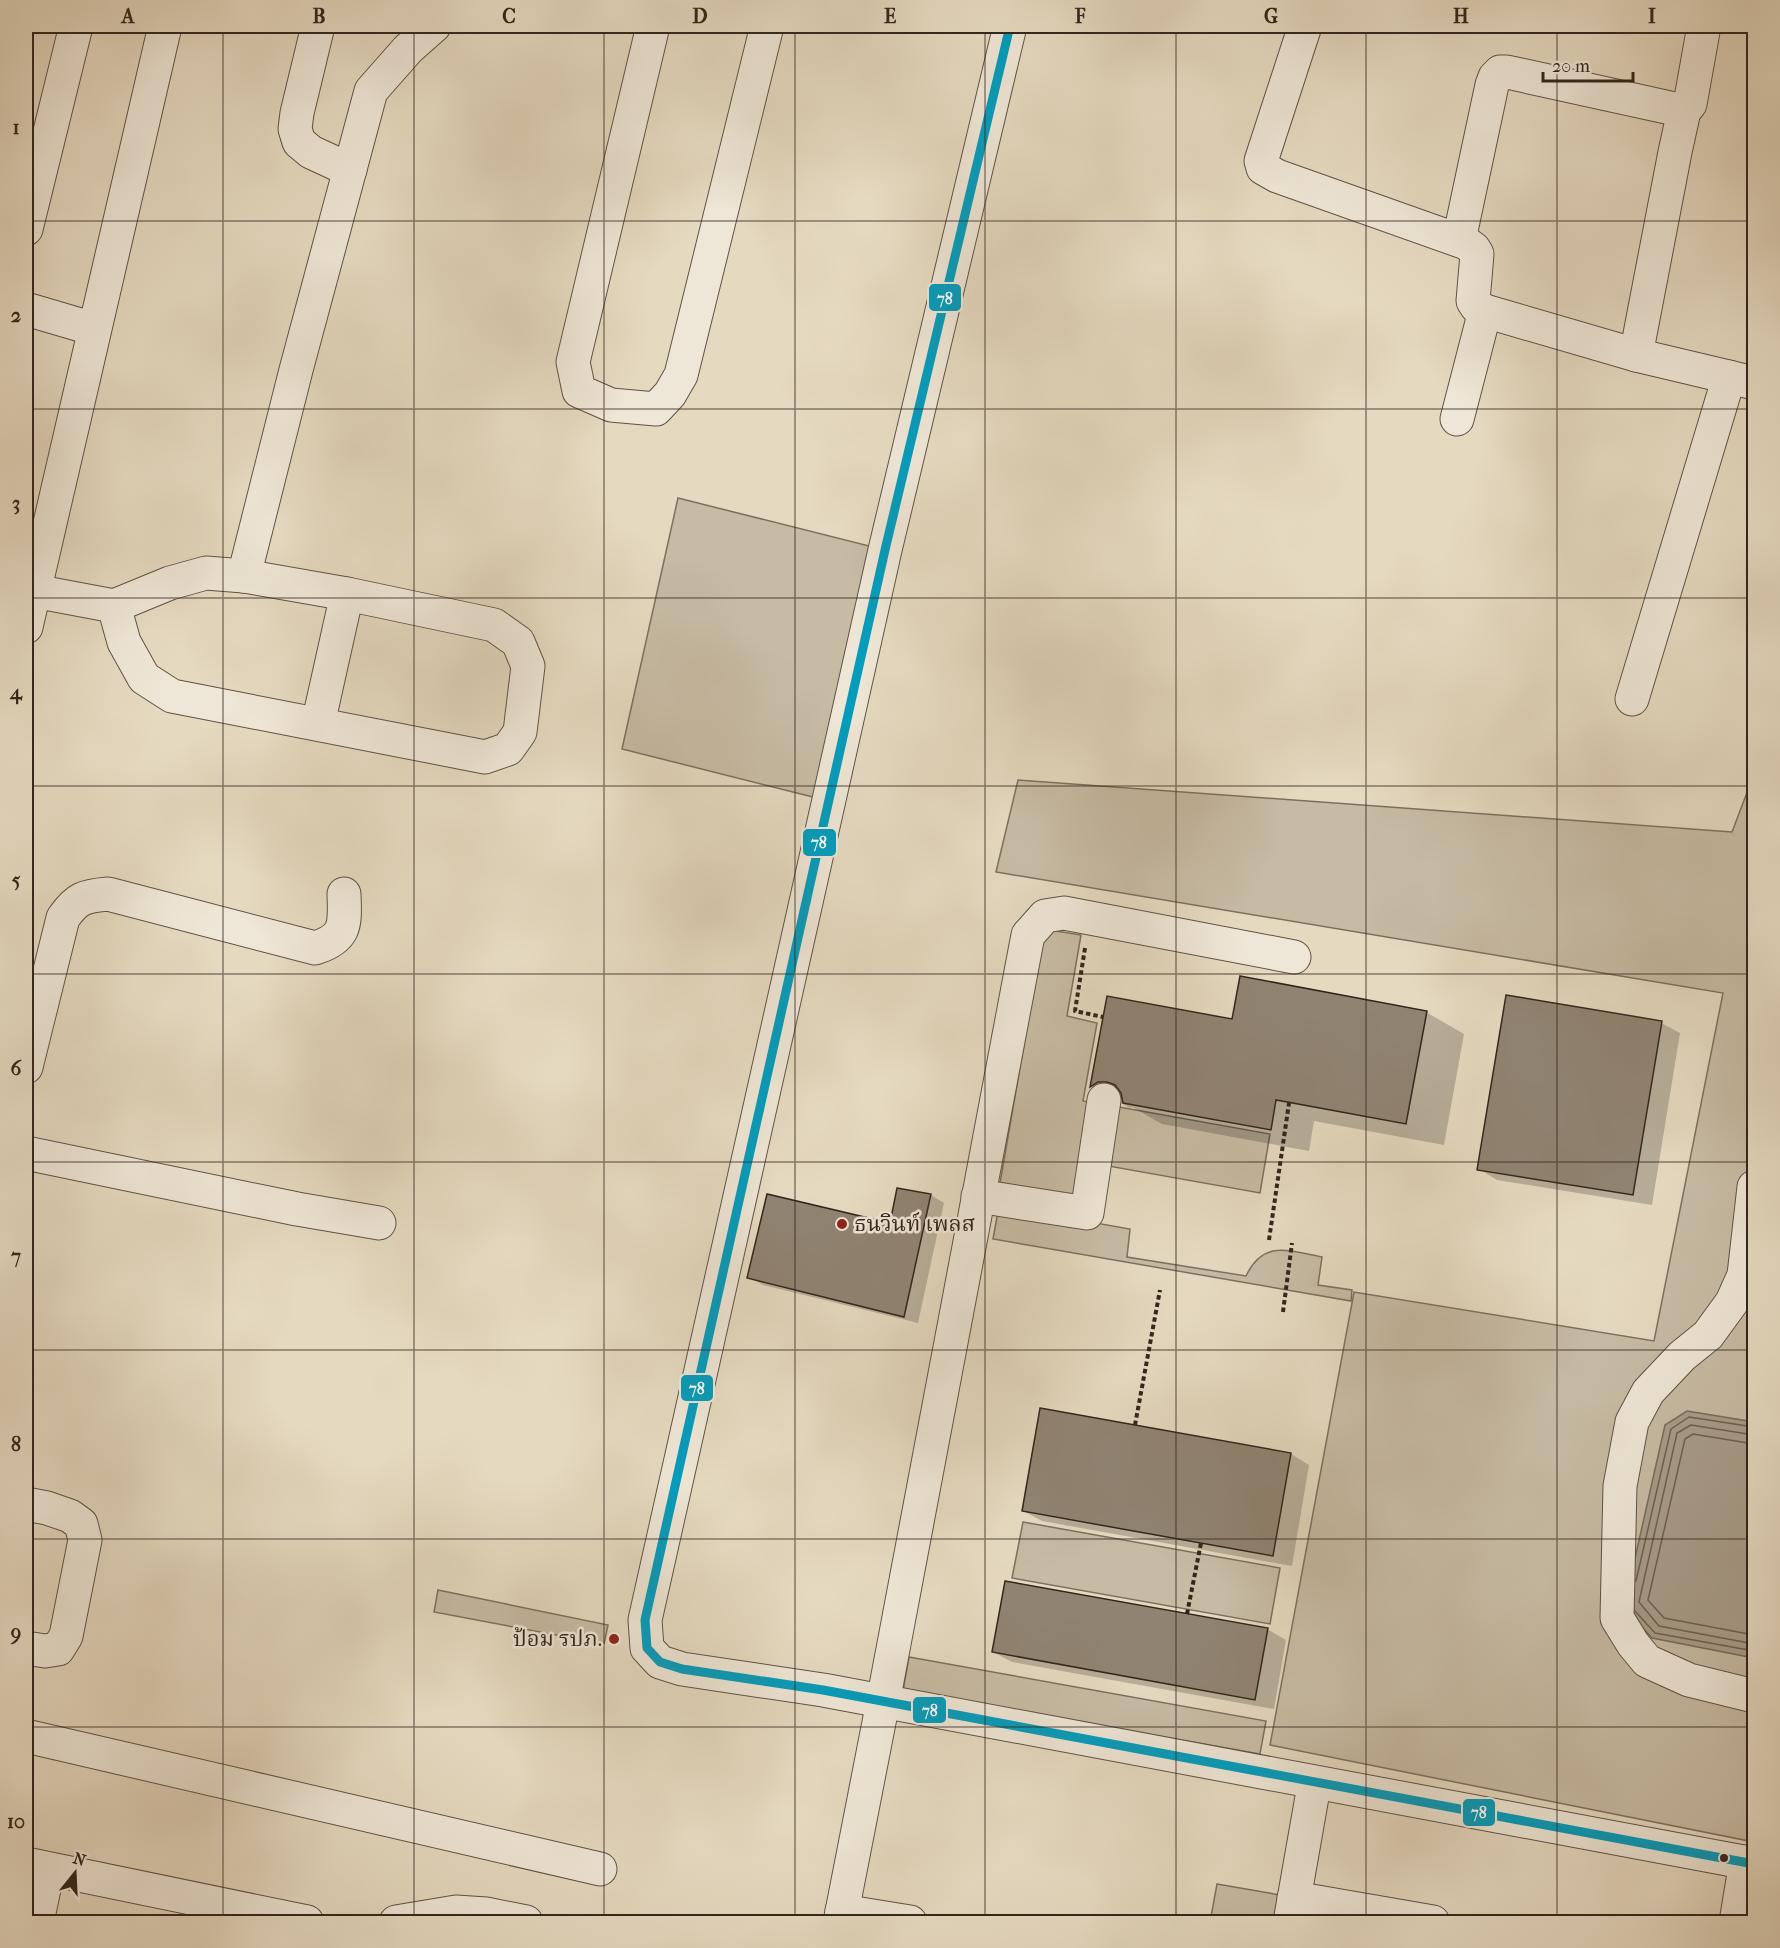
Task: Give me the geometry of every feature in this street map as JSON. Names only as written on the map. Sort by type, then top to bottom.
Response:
[{"type":"street","points":[[26,229],[76,26]]},
{"type":"street","points":[[26,627],[165,26]]},
{"type":"street","points":[[318,26],[295,129],[299,142],[311,152],[350,170]]},
{"type":"street","points":[[244,576],[296,370],[371,91],[408,49],[434,26]]},
{"type":"street","points":[[653,26],[573,362],[579,391],[611,405],[656,409],[670,394],[681,375],[767,26]]},
{"type":"street","points":[[1010,26],[885,550],[645,1620],[647,1648],[660,1662],[682,1669],[823,1690],[1750,1863],[1736,1923]]},
{"type":"street","points":[[1305,26],[1261,161],[1263,168],[1289,180],[1459,240],[1474,249],[1477,254],[1473,302],[1485,311],[1636,355],[1742,380],[1632,699]]},
{"type":"street","points":[[1636,355],[1684,111],[1690,104],[1704,26]]},
{"type":"street","points":[[1459,240],[1487,102],[1495,77],[1500,72],[1684,111]]},
{"type":"street","points":[[26,309],[94,329]]},
{"type":"street","points":[[1457,419],[1485,311]]},
{"type":"street","points":[[34,591],[114,606],[170,583],[206,573],[244,576],[347,594],[494,625],[518,642],[528,666],[520,732],[508,749],[485,757],[172,696],[144,678],[124,642],[114,606]]},
{"type":"street","points":[[318,724],[347,594]]},
{"type":"street","points":[[26,1066],[63,918],[72,904],[87,895],[108,894],[315,948],[331,943],[341,932],[345,916],[345,894]]},
{"type":"street","points":[[910,1923],[841,1917],[1028,935],[1045,916],[1064,913],[1294,957]]},
{"type":"street","points":[[978,1196],[1087,1213],[1104,1100]]},
{"type":"street","points":[[26,1153],[297,1209],[379,1223]]},
{"type":"street","points":[[1755,1187],[1744,1275],[1732,1302],[1708,1335],[1682,1356],[1648,1392],[1632,1422],[1620,1485],[1617,1618],[1647,1661],[1689,1680],[1755,1696]]},
{"type":"street","points":[[26,1504],[70,1516],[81,1524],[85,1540],[66,1636],[58,1649],[45,1651],[26,1648]]},
{"type":"street","points":[[26,1736],[600,1869]]},
{"type":"street","points":[[1312,1797],[1292,1910],[1433,1923]]},
{"type":"street","points":[[37,1923],[37,1867],[307,1923]]},
{"type":"street","points":[[396,1923],[456,1912],[486,1914],[526,1923]]},
{"type":"path","points":[[1090,918],[1075,1011],[1103,1017]]},
{"type":"path","points":[[1269,1240],[1289,1103]]},
{"type":"path","points":[[1283,1312],[1293,1243]]},
{"type":"path","points":[[1136,1425],[1160,1290]]},
{"type":"path","points":[[1187,1614],[1201,1543]]},
{"type":"shaded area","points":[[678,498],[885,550],[821,799],[622,749]]},
{"type":"shaded area","points":[[1754,774],[1754,1842],[1270,1745],[1354,1292],[1654,1341],[1723,993],[996,872],[1018,780],[1732,832]]},
{"type":"shaded area","points":[[1044,929],[1081,935],[1067,1016],[1097,1023],[1083,1101],[1099,1104],[1083,1197],[1000,1183]]},
{"type":"shaded area","points":[[1119,1107],[1270,1134],[1260,1193],[1108,1166]]},
{"type":"shaded area","points":[[999,1206],[1130,1229],[1127,1257],[1246,1276],[1253,1264],[1269,1252],[1278,1250],[1322,1257],[1318,1285],[1352,1290],[1351,1301],[993,1239]]},
{"type":"shaded area","points":[[1023,1522],[1280,1568],[1270,1624],[1012,1578]]},
{"type":"shaded area","points":[[438,1590],[608,1625],[604,1644],[434,1612]]},
{"type":"shaded area","points":[[909,1657],[1266,1721],[1260,1754],[903,1691]]},
{"type":"shaded area","points":[[1217,1884],[1280,1895],[1274,1922],[1210,1922]]},
{"type":"water","points":[[1687,1411],[1754,1422],[1754,1658],[1652,1638],[1624,1607],[1665,1425]]},
{"type":"building","points":[[1240,976],[1427,1011],[1406,1124],[1276,1100],[1271,1130],[1123,1103],[1121,1093],[1115,1085],[1107,1082],[1098,1082],[1090,1087],[1107,996],[1232,1019]]},
{"type":"building","points":[[1506,995],[1662,1021],[1633,1195],[1477,1170]]},
{"type":"building","points":[[897,1188],[931,1194],[904,1317],[747,1278],[767,1194],[890,1223]]},
{"type":"building","points":[[1040,1408],[1291,1453],[1273,1556],[1022,1511]]},
{"type":"building","points":[[1005,1581],[1268,1628],[1255,1700],[992,1652]]},
{"type":"transit line","name":"78","points":[[1010,26],[885,550],[645,1620],[647,1648],[660,1662],[682,1669],[823,1690],[1754,1864]]},
{"type":"place","name":"ธนวินท์ เพลส","points":[[842,1224]]},
{"type":"place","name":"ป้อม รปภ.","points":[[614,1639]]}]
